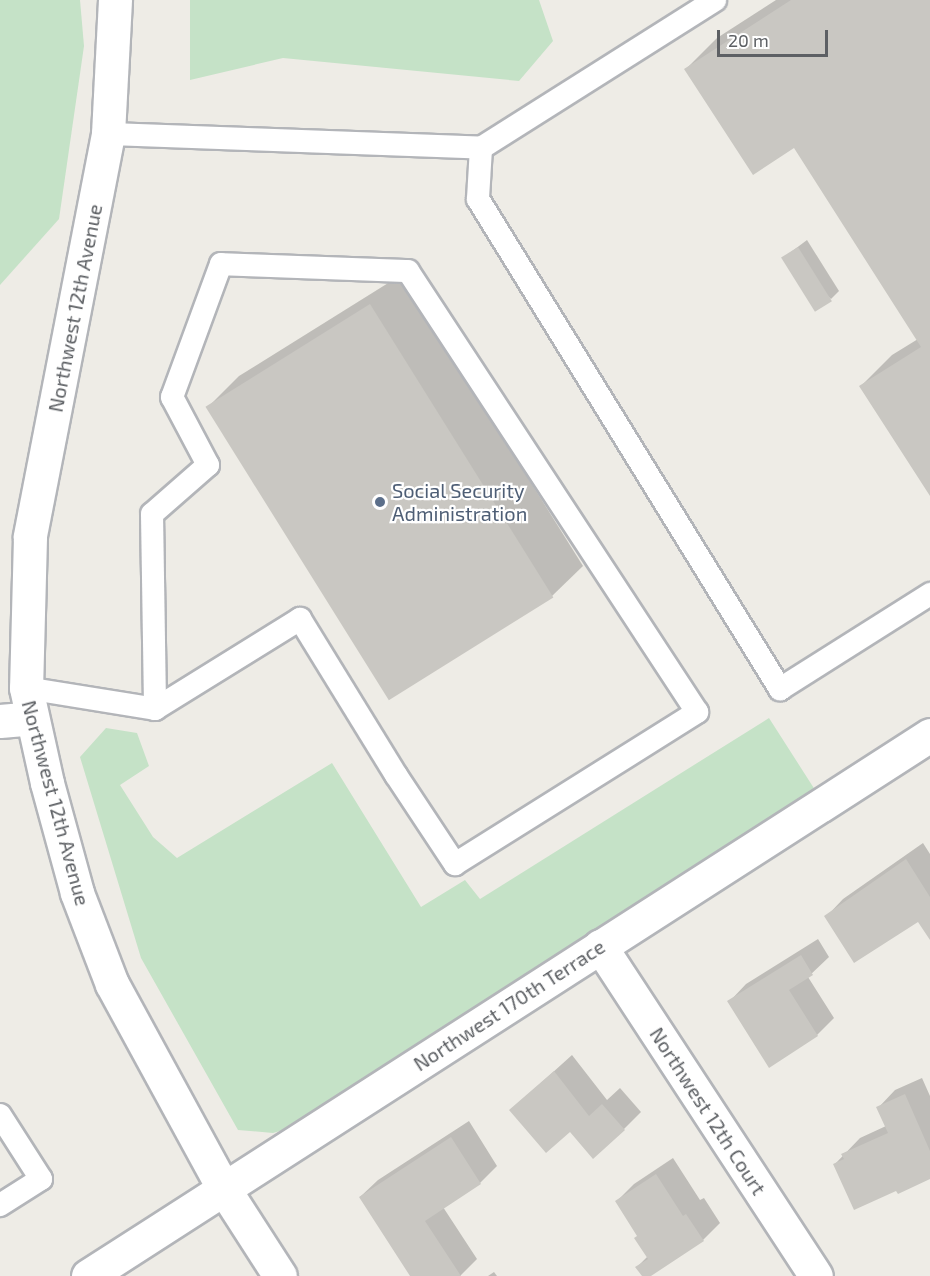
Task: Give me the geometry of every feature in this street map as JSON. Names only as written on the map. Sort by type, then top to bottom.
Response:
[{"type":"street","name":"Northwest 12th Avenue","points":[[115,0],[108,134],[30,537],[21,684],[77,893],[112,984],[224,1189],[280,1276]]},
{"type":"street","points":[[0,721],[21,684]]},
{"type":"street","name":"Northwest 170th Terrace","points":[[88,1276],[930,735]]},
{"type":"street","name":"Northwest 12th Court","points":[[600,946],[816,1276]]},
{"type":"lane","points":[[108,134],[481,148],[700,4]]},
{"type":"lane","points":[[481,148],[478,198],[780,689],[930,594]]},
{"type":"lane","points":[[21,684],[155,709],[300,619],[396,775],[455,864],[697,712],[408,271],[221,264],[172,397],[208,465],[152,514],[155,709]]},
{"type":"lane","points":[[0,1115],[41,1179],[0,1205]]},
{"type":"green space","points":[[0,0],[80,0],[84,46],[59,219],[0,285]]},
{"type":"green space","points":[[190,0],[539,0],[553,41],[519,81],[283,58],[190,80]]},
{"type":"green space","points":[[769,718],[817,793],[293,1127],[273,1133],[238,1130],[141,958],[80,757],[106,728],[137,733],[149,766],[120,785],[153,837],[177,858],[332,763],[421,907],[465,880],[480,899]]},
{"type":"building","points":[[791,0],[930,0],[930,496],[859,386],[921,347],[794,148],[753,175],[684,69]]},
{"type":"building","points":[[798,247],[832,301],[815,312],[781,258]]},
{"type":"building","name":"Social Security Administration","points":[[370,304],[553,597],[389,700],[205,407]]},
{"type":"building","points":[[906,859],[930,897],[930,940],[918,922],[854,963],[824,916]]},
{"type":"building","points":[[801,955],[813,975],[789,990],[818,1036],[769,1068],[727,1001]]},
{"type":"building","points":[[554,1071],[589,1116],[602,1104],[625,1130],[593,1159],[570,1132],[546,1153],[509,1110]]},
{"type":"building","points":[[905,1094],[930,1151],[930,1179],[898,1194],[896,1191],[854,1210],[833,1164],[844,1159],[841,1154],[888,1133],[876,1107]]},
{"type":"building","points":[[451,1137],[481,1184],[425,1221],[461,1276],[410,1276],[359,1197]]},
{"type":"building","points":[[656,1174],[683,1216],[686,1214],[704,1241],[651,1276],[642,1276],[635,1267],[648,1259],[634,1238],[637,1236],[615,1201]]},
{"type":"place","name":"Social Security Administration","points":[[380,502]]}]
